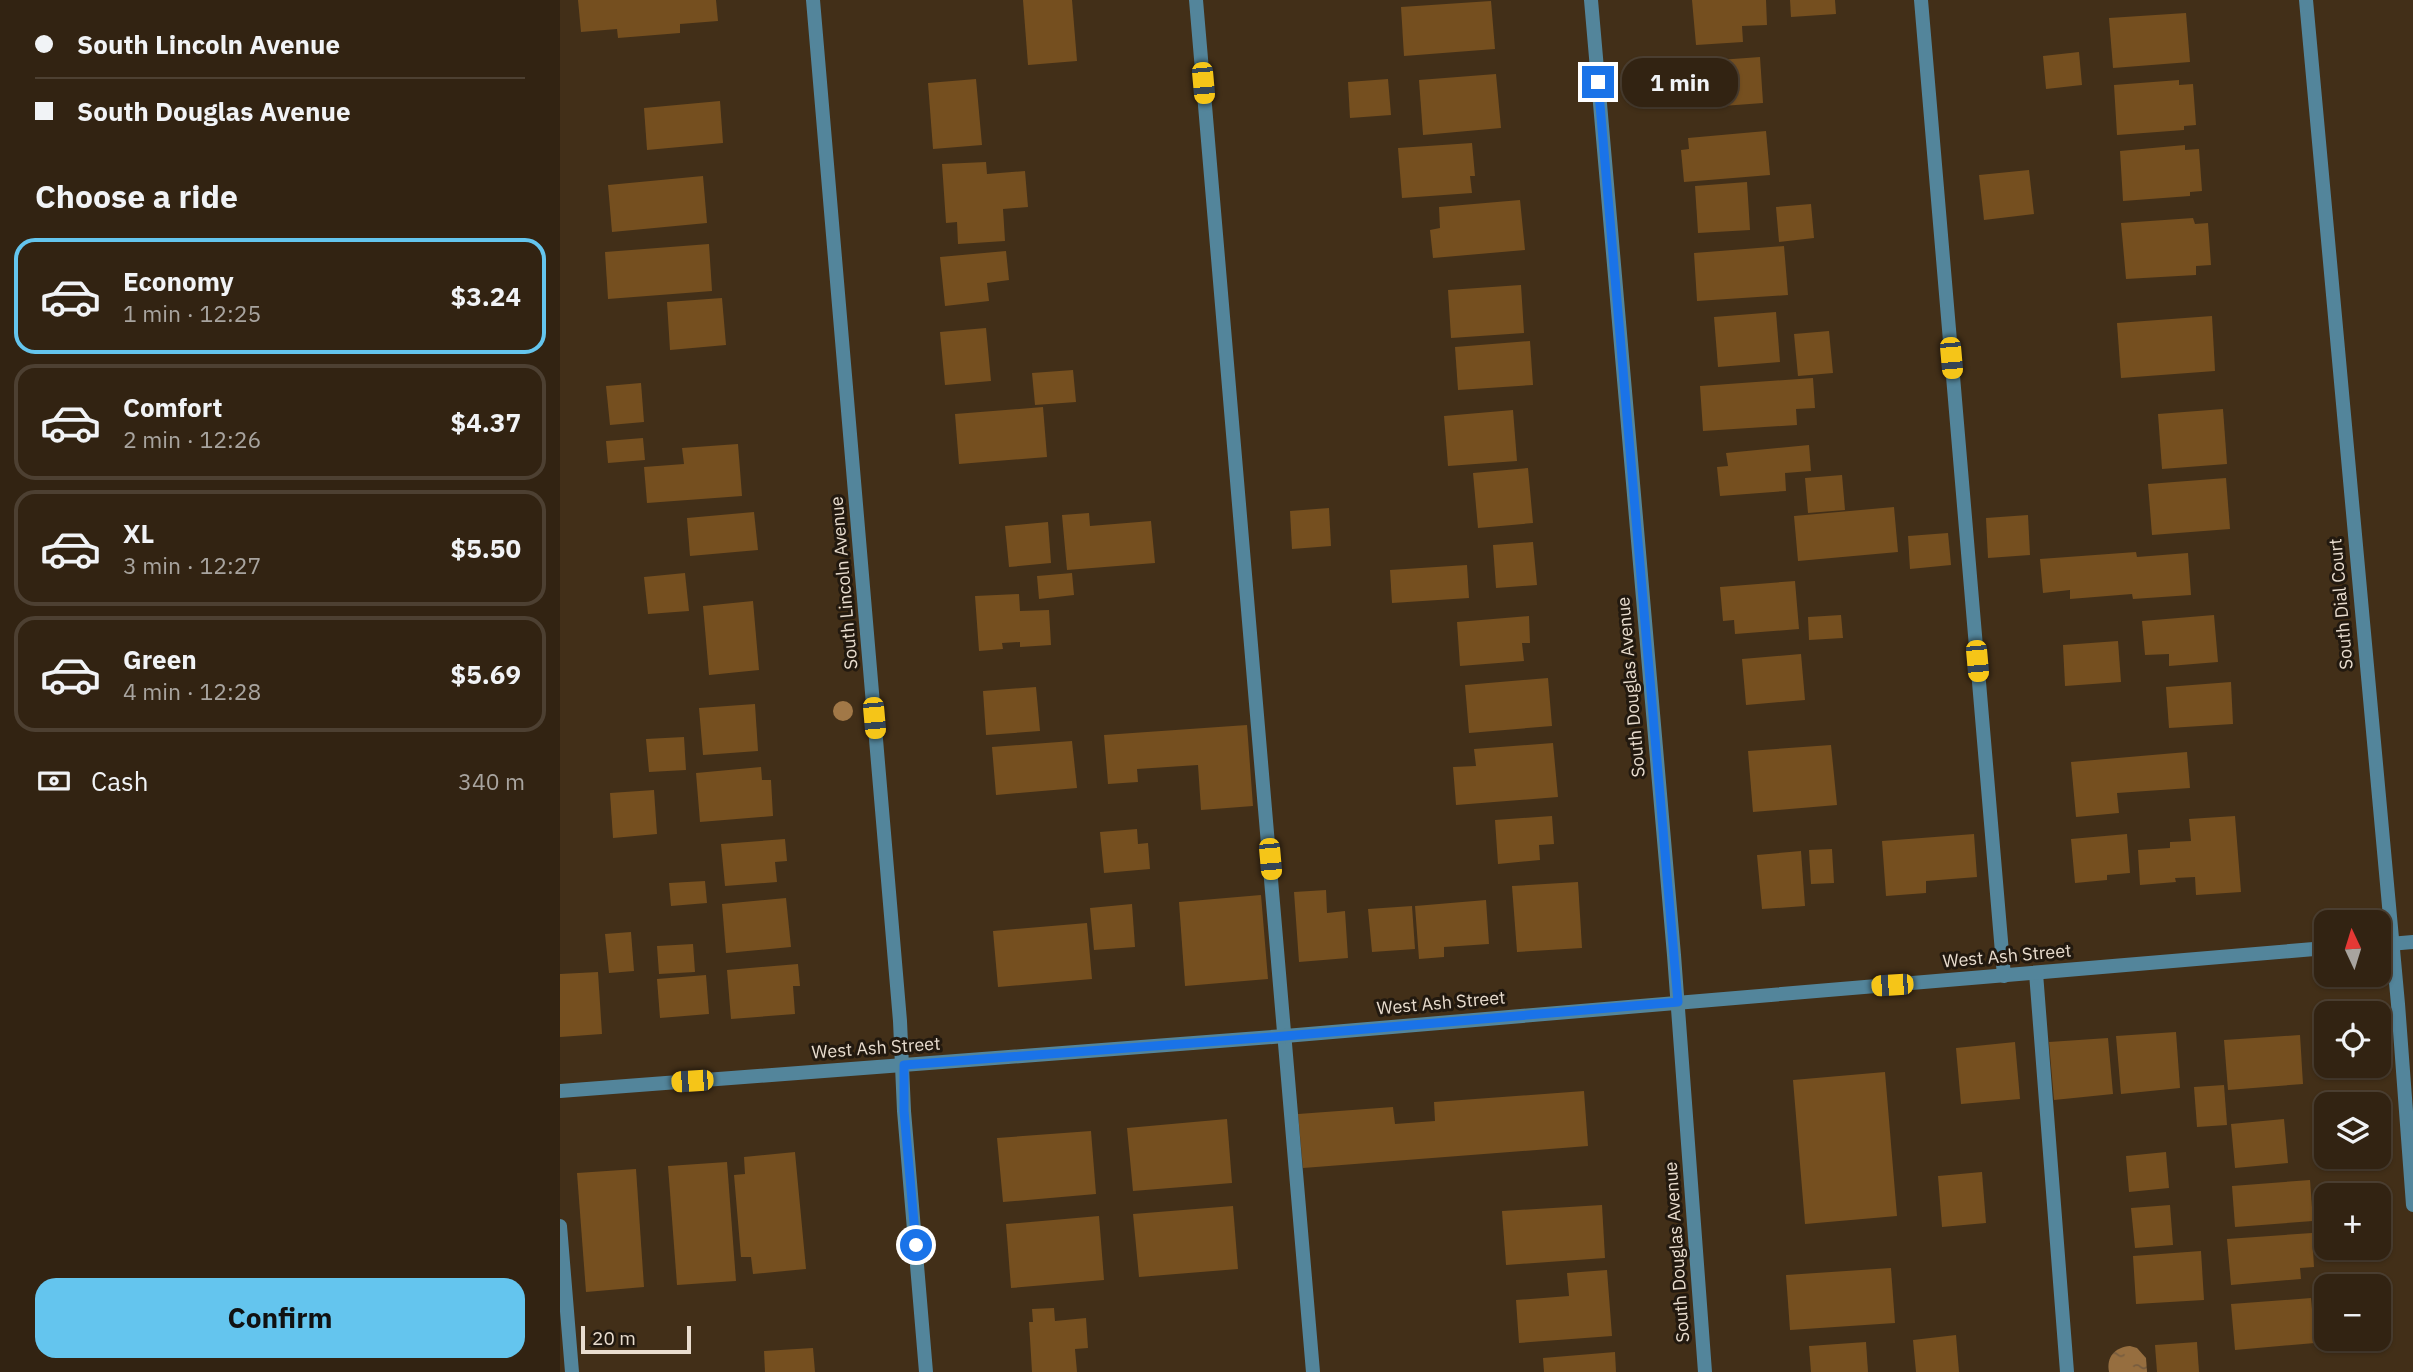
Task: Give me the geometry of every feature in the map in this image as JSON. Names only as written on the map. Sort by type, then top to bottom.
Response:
[{"type":"street","name":"South Lincoln Avenue","points":[[813,0],[904,1065],[904,1111],[926,1372]]},
{"type":"street","points":[[1196,0],[1313,1372]]},
{"type":"street","name":"South Douglas Avenue","points":[[1591,0],[1678,1002],[1705,1372]]},
{"type":"street","points":[[1921,0],[2004,976]]},
{"type":"street","name":"South Dial Court","points":[[2306,0],[2382,910]]},
{"type":"street","points":[[2391,944],[2413,942]]},
{"type":"street","name":"West Ash Street","points":[[560,1091],[1285,1036],[2314,949]]},
{"type":"street","points":[[2036,973],[2067,1372]]},
{"type":"street","name":"South Dial Court","points":[[2390,987],[2413,1205]]},
{"type":"street","points":[[560,1226],[572,1372]]},
{"type":"water","points":[[2120,1348],[2137,1348],[2146,1358],[2147,1372],[2109,1372],[2110,1357]]},
{"type":"building","points":[[578,0],[716,0],[718,21],[680,24],[680,33],[618,38],[617,29],[581,32]]},
{"type":"building","points":[[1023,0],[1072,0],[1077,61],[1028,65]]},
{"type":"building","points":[[1692,0],[1766,0],[1767,25],[1742,26],[1743,42],[1696,45]]},
{"type":"building","points":[[1790,0],[1835,0],[1836,14],[1791,17]]},
{"type":"building","points":[[1491,1],[1495,49],[1404,56],[1401,7]]},
{"type":"building","points":[[2186,13],[2190,62],[2113,68],[2109,18]]},
{"type":"building","points":[[2079,52],[2082,85],[2046,89],[2043,56]]},
{"type":"building","points":[[1760,57],[1763,103],[1682,109],[1678,63]]},
{"type":"building","points":[[1496,74],[1501,128],[1423,135],[1419,80]]},
{"type":"building","points":[[976,79],[982,145],[933,149],[928,83]]},
{"type":"building","points":[[1388,79],[1391,115],[1350,118],[1348,82]]},
{"type":"building","points":[[2179,80],[2179,85],[2193,84],[2196,125],[2184,126],[2184,130],[2117,135],[2114,85]]},
{"type":"building","points":[[720,101],[723,143],[647,150],[644,108]]},
{"type":"building","points":[[1766,131],[1770,175],[1684,182],[1681,150],[1689,149],[1688,138]]},
{"type":"building","points":[[1472,143],[1475,176],[1470,176],[1472,193],[1402,198],[1398,148]]},
{"type":"building","points":[[2185,145],[2185,150],[2199,149],[2202,191],[2190,192],[2190,196],[2123,201],[2120,151]]},
{"type":"building","points":[[986,162],[987,174],[1025,171],[1028,207],[1003,209],[1005,241],[958,244],[957,222],[946,223],[942,164]]},
{"type":"building","points":[[2029,170],[2034,214],[1984,220],[1979,175]]},
{"type":"building","points":[[703,176],[707,223],[612,232],[608,185]]},
{"type":"building","points":[[1747,182],[1750,230],[1698,233],[1695,186]]},
{"type":"building","points":[[1520,200],[1525,250],[1433,258],[1430,230],[1440,228],[1439,207]]},
{"type":"building","points":[[1811,204],[1814,238],[1779,242],[1776,207]]},
{"type":"building","points":[[2193,218],[2195,224],[2208,223],[2211,265],[2196,266],[2196,275],[2126,279],[2121,223]]},
{"type":"building","points":[[709,244],[712,291],[608,299],[605,252]]},
{"type":"building","points":[[1784,246],[1788,295],[1697,301],[1694,253]]},
{"type":"building","points":[[1006,251],[1009,280],[987,283],[989,301],[945,306],[940,257]]},
{"type":"building","points":[[1521,285],[1524,333],[1451,338],[1448,290]]},
{"type":"building","points":[[722,298],[726,345],[670,350],[667,302]]},
{"type":"building","points":[[1776,312],[1780,362],[1718,367],[1714,317]]},
{"type":"building","points":[[2212,316],[2215,371],[2121,378],[2117,323]]},
{"type":"building","points":[[986,328],[991,381],[945,385],[940,332]]},
{"type":"building","points":[[1829,331],[1833,373],[1798,376],[1794,334]]},
{"type":"building","points":[[1530,341],[1533,385],[1458,390],[1455,347]]},
{"type":"building","points":[[1073,370],[1076,402],[1035,405],[1032,373]]},
{"type":"building","points":[[1813,378],[1815,408],[1796,409],[1797,425],[1703,431],[1700,386]]},
{"type":"building","points":[[641,383],[644,422],[610,425],[606,386]]},
{"type":"building","points":[[1043,407],[1047,457],[959,464],[955,414]]},
{"type":"building","points":[[2223,409],[2227,464],[2162,469],[2158,414]]},
{"type":"building","points":[[1513,410],[1517,461],[1448,466],[1444,416]]},
{"type":"building","points":[[643,438],[645,460],[608,463],[606,441]]},
{"type":"building","points":[[738,444],[742,496],[647,503],[644,467],[684,464],[682,448]]},
{"type":"building","points":[[1809,445],[1811,471],[1785,473],[1786,491],[1720,496],[1717,467],[1728,466],[1726,453]]},
{"type":"building","points":[[1528,468],[1533,523],[1478,528],[1473,473]]},
{"type":"building","points":[[1842,475],[1845,510],[1808,513],[1805,478]]},
{"type":"building","points":[[2226,478],[2230,529],[2152,535],[2148,484]]},
{"type":"building","points":[[1894,507],[1898,552],[1798,561],[1794,516]]},
{"type":"building","points":[[1329,508],[1331,546],[1292,549],[1290,511]]},
{"type":"building","points":[[754,512],[758,550],[690,556],[687,518]]},
{"type":"building","points":[[1089,513],[1090,526],[1151,521],[1155,563],[1067,570],[1062,515]]},
{"type":"building","points":[[2028,515],[2030,555],[1988,558],[1986,518]]},
{"type":"building","points":[[1048,522],[1051,563],[1009,567],[1005,526]]},
{"type":"building","points":[[1948,533],[1951,565],[1910,569],[1908,536]]},
{"type":"building","points":[[1533,542],[1537,585],[1496,588],[1493,545]]},
{"type":"building","points":[[2136,552],[2137,557],[2188,553],[2191,595],[2133,599],[2132,594],[2070,599],[2070,590],[2043,593],[2040,559]]},
{"type":"building","points":[[1467,565],[1469,598],[1392,603],[1390,570]]},
{"type":"building","points":[[685,573],[689,611],[648,614],[644,577]]},
{"type":"building","points":[[1072,573],[1074,595],[1039,599],[1037,576]]},
{"type":"building","points":[[1795,581],[1799,629],[1735,634],[1734,620],[1723,621],[1720,587]]},
{"type":"building","points":[[1019,594],[1020,611],[1049,610],[1051,645],[1020,647],[1020,642],[1002,643],[1003,649],[979,651],[975,596]]},
{"type":"building","points":[[753,601],[759,670],[709,675],[703,606]]},
{"type":"building","points":[[1841,615],[1843,638],[1809,640],[1808,617]]},
{"type":"building","points":[[2214,615],[2218,662],[2169,666],[2169,654],[2145,655],[2142,621]]},
{"type":"building","points":[[1529,616],[1530,643],[1522,643],[1524,661],[1460,666],[1457,622]]},
{"type":"building","points":[[2118,641],[2121,682],[2065,686],[2063,645]]},
{"type":"building","points":[[1801,654],[1805,700],[1746,705],[1742,659]]},
{"type":"building","points":[[1548,678],[1552,726],[1469,733],[1465,685]]},
{"type":"building","points":[[2231,682],[2233,724],[2169,728],[2166,687]]},
{"type":"building","points":[[1036,687],[1040,731],[986,735],[983,691]]},
{"type":"building","points":[[755,704],[758,751],[703,755],[699,708]]},
{"type":"building","points":[[1247,725],[1253,806],[1201,810],[1198,765],[1137,769],[1138,782],[1108,784],[1104,735]]},
{"type":"building","points":[[684,737],[686,770],[649,772],[646,739]]},
{"type":"building","points":[[1072,741],[1077,788],[996,795],[992,747]]},
{"type":"building","points":[[1553,743],[1558,797],[1456,805],[1453,767],[1476,766],[1474,749]]},
{"type":"building","points":[[1831,745],[1837,805],[1753,812],[1748,751]]},
{"type":"building","points":[[2187,752],[2190,788],[2117,793],[2119,813],[2076,817],[2071,762]]},
{"type":"building","points":[[761,767],[762,780],[771,780],[773,816],[700,822],[696,773]]},
{"type":"building","points":[[654,790],[657,834],[613,838],[610,793]]},
{"type":"building","points":[[1552,816],[1554,844],[1539,845],[1540,860],[1498,864],[1495,820]]},
{"type":"building","points":[[2235,816],[2241,892],[2196,895],[2195,877],[2175,878],[2176,882],[2140,885],[2138,850],[2170,848],[2170,842],[2191,841],[2189,819]]},
{"type":"building","points":[[1137,829],[1138,844],[1148,843],[1150,869],[1104,873],[1100,832]]},
{"type":"building","points":[[1974,834],[1977,877],[1926,881],[1926,893],[1886,896],[1882,841]]},
{"type":"building","points":[[2127,834],[2130,873],[2107,875],[2107,880],[2075,883],[2071,839]]},
{"type":"building","points":[[785,839],[787,861],[775,862],[777,882],[725,886],[721,844]]},
{"type":"building","points":[[1832,849],[1834,883],[1811,884],[1809,850]]},
{"type":"building","points":[[1801,851],[1805,906],[1762,909],[1757,855]]},
{"type":"building","points":[[705,881],[707,903],[671,906],[669,883]]},
{"type":"building","points":[[1578,882],[1582,948],[1517,952],[1512,886]]},
{"type":"building","points":[[1326,890],[1327,913],[1345,911],[1348,958],[1299,962],[1294,892]]},
{"type":"building","points":[[1261,895],[1268,979],[1185,986],[1179,902]]},
{"type":"building","points":[[786,898],[791,947],[726,953],[722,904]]},
{"type":"building","points":[[1486,900],[1489,944],[1444,947],[1444,957],[1419,959],[1415,906]]},
{"type":"building","points":[[1132,904],[1135,947],[1094,950],[1090,908]]},
{"type":"building","points":[[1412,906],[1415,949],[1372,952],[1368,909]]},
{"type":"building","points":[[1087,923],[1092,979],[998,987],[993,931]]},
{"type":"building","points":[[631,932],[634,971],[609,973],[605,934]]},
{"type":"building","points":[[693,944],[695,972],[659,974],[657,946]]},
{"type":"building","points":[[798,964],[800,986],[793,986],[795,1014],[731,1019],[727,970]]},
{"type":"building","points":[[598,972],[602,1034],[560,1037],[560,974]]},
{"type":"building","points":[[706,975],[709,1014],[660,1018],[657,979]]},
{"type":"building","points":[[2176,1032],[2180,1088],[2121,1094],[2116,1036]]},
{"type":"building","points":[[2300,1035],[2303,1084],[2228,1090],[2224,1040]]},
{"type":"building","points":[[2108,1038],[2113,1094],[2054,1100],[2049,1042]]},
{"type":"building","points":[[2015,1042],[2020,1099],[1961,1104],[1956,1048]]},
{"type":"building","points":[[1885,1072],[1897,1216],[1805,1224],[1793,1080]]},
{"type":"building","points":[[2224,1085],[2227,1125],[2197,1127],[2194,1087]]},
{"type":"building","points":[[1584,1091],[1588,1146],[1303,1168],[1298,1114],[1393,1107],[1395,1124],[1435,1121],[1434,1102]]},
{"type":"building","points":[[1227,1119],[1232,1183],[1133,1191],[1127,1128]]},
{"type":"building","points":[[2284,1119],[2288,1163],[2235,1168],[2231,1124]]},
{"type":"building","points":[[1091,1131],[1096,1194],[1003,1202],[997,1138]]},
{"type":"building","points":[[795,1152],[806,1269],[753,1274],[751,1257],[741,1257],[734,1175],[745,1174],[744,1157]]},
{"type":"building","points":[[2166,1152],[2169,1188],[2129,1192],[2126,1156]]},
{"type":"building","points":[[727,1162],[736,1281],[677,1285],[668,1166]]},
{"type":"building","points":[[636,1169],[644,1287],[586,1292],[577,1173]]},
{"type":"building","points":[[1982,1172],[1986,1223],[1942,1227],[1938,1176]]},
{"type":"building","points":[[2310,1180],[2313,1221],[2235,1227],[2232,1186]]},
{"type":"building","points":[[1602,1205],[1605,1258],[1506,1265],[1502,1211]]},
{"type":"building","points":[[2170,1205],[2173,1245],[2135,1248],[2131,1208]]},
{"type":"building","points":[[1233,1206],[1238,1269],[1139,1277],[1133,1214]]},
{"type":"building","points":[[1099,1216],[1104,1280],[1011,1288],[1006,1224]]},
{"type":"building","points":[[2312,1233],[2314,1267],[2300,1268],[2301,1279],[2231,1285],[2227,1239]]},
{"type":"building","points":[[2201,1251],[2204,1300],[2136,1304],[2133,1256]]},
{"type":"building","points":[[1891,1268],[1895,1323],[1790,1330],[1786,1275]]},
{"type":"building","points":[[1607,1270],[1612,1336],[1519,1343],[1516,1300],[1569,1296],[1567,1273]]},
{"type":"building","points":[[2311,1298],[2314,1343],[2235,1350],[2231,1304]]},
{"type":"building","points":[[1054,1308],[1055,1321],[1086,1318],[1088,1348],[1075,1349],[1077,1372],[1032,1372],[1029,1322],[1033,1322],[1032,1309]]},
{"type":"building","points":[[1956,1335],[1959,1372],[1916,1372],[1913,1340]]},
{"type":"building","points":[[1866,1342],[1868,1372],[1811,1372],[1809,1346]]},
{"type":"building","points":[[2197,1342],[2199,1372],[2157,1372],[2155,1345]]},
{"type":"building","points":[[813,1348],[815,1372],[765,1372],[764,1351]]},
{"type":"building","points":[[1615,1352],[1616,1372],[1544,1372],[1543,1358]]},
{"type":"route","points":[[916,1245],[904,1111],[904,1065],[1678,1002],[1598,82]]}]
